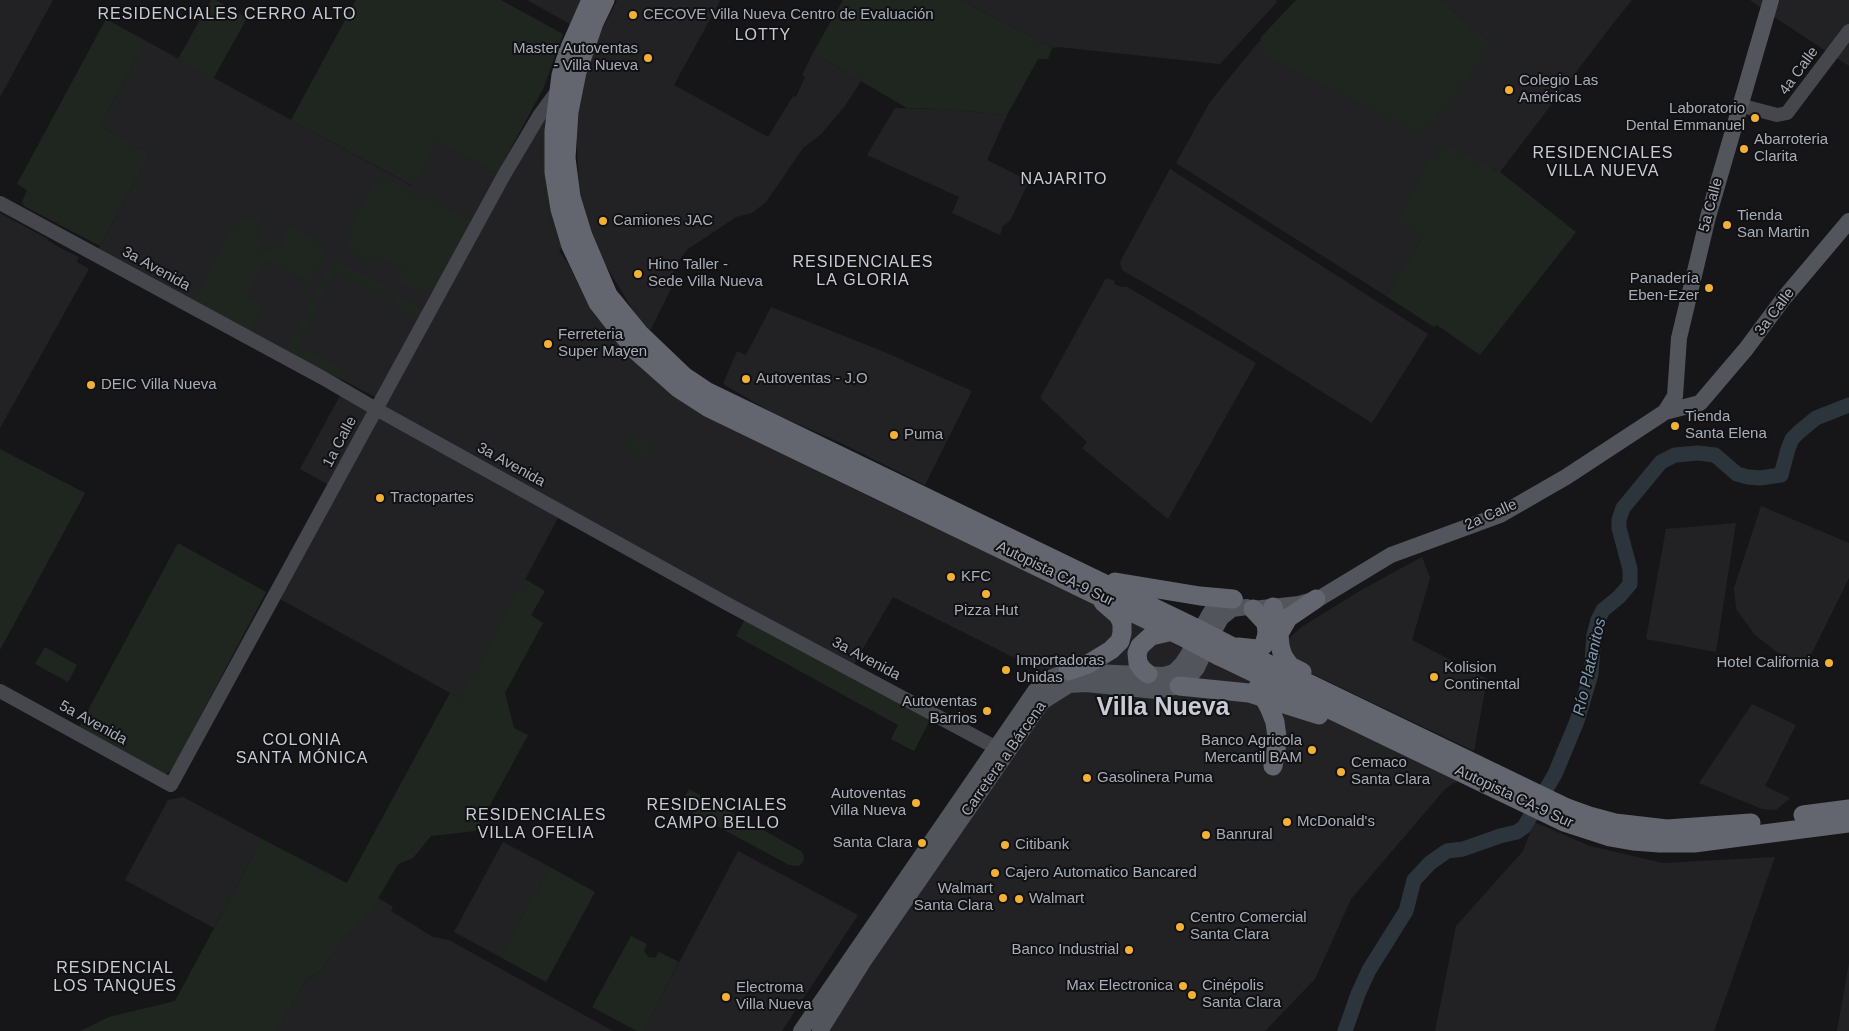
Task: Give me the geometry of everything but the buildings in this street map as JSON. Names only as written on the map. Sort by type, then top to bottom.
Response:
[{"type":"highway","name":"Autopista CA-9 Sur","points":[[591,0],[568,52],[558,90],[547,119],[560,209],[571,246],[598,303],[634,349],[678,388],[709,408],[1091,584]]},
{"type":"highway","name":"Autopista CA-9 Sur","points":[[605,0],[594,23],[577,72],[570,112],[566,158],[571,197],[583,236],[608,295],[639,334],[685,377],[706,391],[1185,632],[1228,652],[1338,696],[1504,785],[1610,837],[1633,842],[1694,843],[1849,823]]},
{"type":"highway","points":[[1091,584],[1233,599]]},
{"type":"highway","points":[[1068,671],[1088,664],[1111,650],[1120,641],[1122,623],[1118,615],[1091,584]]},
{"type":"highway","points":[[1280,632],[1288,618],[1316,599]]},
{"type":"highway","points":[[1273,607],[1280,632],[1280,646],[1287,663],[1293,668],[1321,681],[1338,696]]},
{"type":"highway","points":[[1228,652],[1257,649],[1263,646],[1267,632],[1266,623],[1253,609]]},
{"type":"highway","points":[[1148,674],[1138,663],[1137,653],[1140,646],[1151,636],[1185,632]]},
{"type":"highway","name":"Autopista CA-9 Sur","points":[[1228,652],[1391,739],[1504,785]]},
{"type":"highway","points":[[1228,652],[1258,687],[1270,709],[1275,722],[1277,737],[1273,766]]},
{"type":"highway","points":[[1179,686],[1249,693],[1391,739]]},
{"type":"highway","name":"Autopista CA-9 Sur","points":[[1566,815],[1589,816],[1615,823],[1667,829],[1740,825],[1849,809]]},
{"type":"main road","name":"5a Calle","points":[[1665,412],[1688,401],[1679,338],[1708,216],[1771,0]]},
{"type":"main road","name":"3a Calle","points":[[1688,401],[1746,350],[1784,298],[1849,221]]},
{"type":"main road","name":"2a Calle","points":[[1253,609],[1299,604],[1316,599],[1391,555],[1500,515],[1566,477],[1665,412]]},
{"type":"main road","name":"2a Calle","points":[[1233,599],[1258,599],[1266,601],[1273,607]]},
{"type":"main road","name":"Carretera a Bárcena","points":[[820,1031],[1002,751],[1035,692],[1050,678],[1068,671],[1164,675],[1174,672],[1188,655],[1209,615],[1218,605],[1233,599]]},
{"type":"main road","points":[[1179,686],[1197,668],[1209,640],[1222,618],[1232,609],[1247,607],[1253,609]]},
{"type":"main road","name":"Carretera a Bárcena","points":[[801,1031],[1002,751],[1042,702],[1068,685],[1086,684],[1156,691],[1179,686]]},
{"type":"main road","points":[[812,1014],[814,1031]]},
{"type":"street","name":"4a Calle","points":[[1739,106],[1778,115],[1787,113],[1849,31]]},
{"type":"street","name":"1a Calle","points":[[171,784],[504,175],[547,119]]},
{"type":"street","name":"3a Avenida","points":[[0,203],[323,378],[724,602],[1002,751]]},
{"type":"street","name":"5a Avenida","points":[[0,691],[171,784]]},
{"type":"shaded area","points":[[0,0],[53,0],[0,97]]},
{"type":"shaded area","points":[[211,0],[216,0],[247,18],[213,79],[178,59]]},
{"type":"shaded area","points":[[356,0],[501,0],[563,34],[544,87],[497,174],[437,141],[413,186],[291,120]]},
{"type":"shaded area","points":[[527,0],[583,0],[570,24]]},
{"type":"shaded area","points":[[617,0],[720,1],[674,85],[768,137],[793,96],[796,97],[805,77],[802,75],[813,53],[861,81],[845,106],[821,134],[803,148],[766,202],[752,213],[736,217],[688,249],[680,259],[672,275],[672,287],[650,331],[638,318],[605,264],[592,238],[581,204],[579,185],[576,131],[582,80],[596,42]]},
{"type":"shaded area","points":[[843,0],[961,0],[1052,48],[1048,59],[1038,59],[1007,115],[945,109],[907,108],[813,53]]},
{"type":"shaded area","points":[[961,0],[1276,0],[1277,2],[1220,64],[1058,47],[1052,48]]},
{"type":"shaded area","points":[[1296,0],[1440,0],[1493,45],[1421,136],[1263,54],[1260,45],[1261,37]]},
{"type":"shaded area","points":[[1440,0],[1632,0],[1500,172],[1463,153],[1439,144],[1422,239],[1386,296],[1176,163],[1210,102],[1260,40],[1260,45],[1493,45]]},
{"type":"shaded area","points":[[1750,0],[1849,0],[1849,66],[1765,11]]},
{"type":"shaded area","points":[[106,19],[146,41],[100,126],[150,154],[100,246],[24,206],[22,202],[27,190],[17,184]]},
{"type":"shaded area","points":[[146,41],[412,186],[436,140],[497,174],[375,397],[98,250],[150,154],[100,126]]},
{"type":"shaded area","points":[[895,108],[945,109],[1007,115],[987,160],[1029,181],[1010,221],[1003,226],[1000,235],[952,213],[959,197],[867,155]]},
{"type":"shaded area","points":[[544,118],[547,120],[562,247],[559,251],[545,196],[541,132],[536,129]]},
{"type":"shaded area","points":[[536,129],[541,132],[545,196],[559,251],[567,262],[590,307],[619,344],[728,424],[833,479],[933,527],[1478,769],[1446,788],[1351,899],[1315,979],[1265,1031],[824,1031],[1045,673],[893,597],[854,664],[608,532],[384,408]]},
{"type":"shaded area","points":[[1440,143],[1500,172],[1576,232],[1480,355],[1437,325],[1434,327],[1386,296],[1422,239],[1398,220]]},
{"type":"shaded area","points":[[1170,169],[1428,334],[1372,423],[1193,311],[1122,270],[1120,262]]},
{"type":"shaded area","points":[[378,175],[424,199],[426,196],[472,221],[435,289],[430,292],[417,290],[397,280],[403,269],[379,256],[373,265],[347,250],[344,239]]},
{"type":"shaded area","points":[[0,213],[79,257],[77,262],[89,269],[0,428]]},
{"type":"shaded area","points":[[258,215],[264,218],[261,224],[262,228],[255,230],[262,252],[284,246],[280,232],[291,227],[322,244],[326,252],[302,300],[298,298],[307,282],[265,260],[246,296],[264,305],[250,332],[194,302],[239,217],[245,221],[248,216],[255,220]]},
{"type":"shaded area","points":[[333,261],[387,288],[382,297],[335,272],[297,344],[344,370],[340,379],[285,350]]},
{"type":"shaded area","points":[[1106,278],[1115,281],[1114,284],[1121,287],[1127,287],[1256,363],[1168,519],[1082,448],[1087,442],[1040,398]]},
{"type":"shaded area","points":[[397,296],[424,310],[417,322],[391,308]]},
{"type":"shaded area","points":[[771,307],[882,351],[972,391],[925,485],[841,443],[773,413],[723,384],[737,351],[746,355]]},
{"type":"shaded area","points":[[341,394],[366,407],[367,415],[329,485],[300,469]]},
{"type":"shaded area","points":[[379,418],[559,516],[461,699],[280,599]]},
{"type":"shaded area","points":[[632,432],[652,445],[643,460],[623,447]]},
{"type":"shaded area","points":[[0,449],[85,493],[0,650]]},
{"type":"shaded area","points":[[1761,506],[1849,543],[1849,578],[1805,667],[1778,653],[1755,635],[1736,609],[1734,588]]},
{"type":"shaded area","points":[[1736,523],[1716,652],[1646,639],[1666,529]]},
{"type":"shaded area","points":[[178,543],[266,592],[172,770],[162,774],[79,727]]},
{"type":"shaded area","points":[[1422,557],[1430,578],[1412,640],[1487,679],[1474,751],[1298,667],[1287,648],[1288,639],[1303,626],[1363,589]]},
{"type":"shaded area","points":[[525,579],[545,591],[531,615],[543,623],[505,693],[514,728],[528,735],[476,831],[431,836],[413,858],[398,864],[365,921],[344,938],[322,970],[305,981],[277,1031],[80,1031],[109,1017],[175,1001],[262,839],[347,883],[450,693],[461,698]]},
{"type":"shaded area","points":[[745,619],[931,718],[914,751],[891,739],[898,725],[736,636]]},
{"type":"shaded area","points":[[45,647],[77,665],[68,682],[35,664]]},
{"type":"shaded area","points":[[1752,704],[1796,725],[1765,786],[1790,798],[1776,810],[1762,809],[1699,783]]},
{"type":"shaded area","points":[[689,789],[801,851],[804,856],[803,862],[799,866],[789,865],[680,806]]},
{"type":"shaded area","points":[[183,797],[262,839],[214,928],[125,880],[168,800]]},
{"type":"shaded area","points":[[1534,822],[1590,846],[1663,863],[1775,857],[1714,1031],[1435,1031],[1456,926],[1523,851]]},
{"type":"shaded area","points":[[503,842],[550,867],[500,957],[454,932]]},
{"type":"shaded area","points":[[738,851],[858,915],[782,1031],[643,1031]]},
{"type":"shaded area","points":[[550,867],[595,892],[546,982],[500,957]]},
{"type":"shaded area","points":[[378,898],[393,907],[391,911],[433,937],[449,940],[613,1031],[277,1031],[305,981],[322,970],[344,938],[365,921]]},
{"type":"shaded area","points":[[631,936],[647,944],[644,951],[648,957],[655,958],[659,952],[679,962],[643,1031],[637,1031],[592,1007]]},
{"type":"shaded area","points":[[1849,963],[1849,1031],[1837,1031]]},
{"type":"waterway","name":"Río Platanitos","points":[[1345,1031],[1369,970],[1406,911],[1414,880],[1430,863],[1447,851],[1463,849],[1517,832],[1524,827],[1555,774],[1577,721],[1591,674],[1594,635],[1598,620],[1603,610],[1619,597],[1630,584],[1630,569],[1619,528],[1619,520],[1623,508],[1661,462],[1675,455],[1698,453],[1715,455],[1737,474],[1748,477],[1760,478],[1781,475],[1792,439],[1816,418],[1849,405]]},
{"type":"place","name":"CECOVE Villa Nueva Centro de Evaluación","points":[[633,15]]},
{"type":"place","name":"Master Autoventas - Villa Nueva","points":[[648,58]]},
{"type":"place","name":"Colegio Las Américas","points":[[1509,90]]},
{"type":"place","name":"Laboratorio Dental Emmanuel","points":[[1755,118]]},
{"type":"place","name":"Abarroteria Clarita","points":[[1744,149]]},
{"type":"place","name":"Camiones JAC","points":[[603,221]]},
{"type":"place","name":"Tienda San Martin","points":[[1727,225]]},
{"type":"place","name":"Hino Taller - Sede Villa Nueva","points":[[638,274]]},
{"type":"place","name":"Panadería Eben-Ezer","points":[[1709,288]]},
{"type":"place","name":"Ferreteria Super Mayen","points":[[548,344]]},
{"type":"place","name":"Autoventas - J.O","points":[[746,379]]},
{"type":"place","name":"DEIC Villa Nueva","points":[[91,385]]},
{"type":"place","name":"Tienda Santa Elena","points":[[1675,426]]},
{"type":"place","name":"Puma","points":[[894,435]]},
{"type":"place","name":"Tractopartes","points":[[380,498]]},
{"type":"place","name":"KFC","points":[[951,577]]},
{"type":"place","name":"Pizza Hut","points":[[986,594]]},
{"type":"place","name":"Hotel California","points":[[1829,663]]},
{"type":"place","name":"Importadoras Unidas","points":[[1006,670]]},
{"type":"place","name":"Kolision Continental","points":[[1434,677]]},
{"type":"place","name":"Autoventas Barrios","points":[[987,711]]},
{"type":"place","name":"Banco Agricola Mercantil BAM","points":[[1312,750]]},
{"type":"place","name":"Cemaco Santa Clara","points":[[1341,772]]},
{"type":"place","name":"Gasolinera Puma","points":[[1087,778]]},
{"type":"place","name":"Autoventas Villa Nueva","points":[[916,803]]},
{"type":"place","name":"McDonald's","points":[[1287,822]]},
{"type":"place","name":"Banrural","points":[[1206,835]]},
{"type":"place","name":"Santa Clara","points":[[922,843]]},
{"type":"place","name":"Citibank","points":[[1005,845]]},
{"type":"place","name":"Cajero Automatico Bancared","points":[[995,873]]},
{"type":"place","name":"Walmart Santa Clara","points":[[1003,898]]},
{"type":"place","name":"Walmart","points":[[1019,899]]},
{"type":"place","name":"Centro Comercial Santa Clara","points":[[1180,927]]},
{"type":"place","name":"Banco Industrial","points":[[1129,950]]},
{"type":"place","name":"Max Electronica","points":[[1183,986]]},
{"type":"place","name":"Cinépolis Santa Clara","points":[[1192,995]]},
{"type":"place","name":"Electroma Villa Nueva","points":[[726,997]]},
{"type":"district","name":"RESIDENCIALES CERRO ALTO","points":[[227,15]]},
{"type":"district","name":"LOTTY","points":[[763,36]]},
{"type":"district","name":"RESIDENCIALES VILLA NUEVA","points":[[1603,163]]},
{"type":"district","name":"NAJARITO","points":[[1064,180]]},
{"type":"district","name":"RESIDENCIALES LA GLORIA","points":[[863,272]]},
{"type":"district","name":"Villa Nueva","points":[[1163,708]]},
{"type":"district","name":"COLONIA SANTA MÓNICA","points":[[302,750]]},
{"type":"district","name":"RESIDENCIALES CAMPO BELLO","points":[[717,815]]},
{"type":"district","name":"RESIDENCIALES VILLA OFELIA","points":[[536,825]]},
{"type":"district","name":"RESIDENCIAL LOS TANQUES","points":[[115,978]]}]
